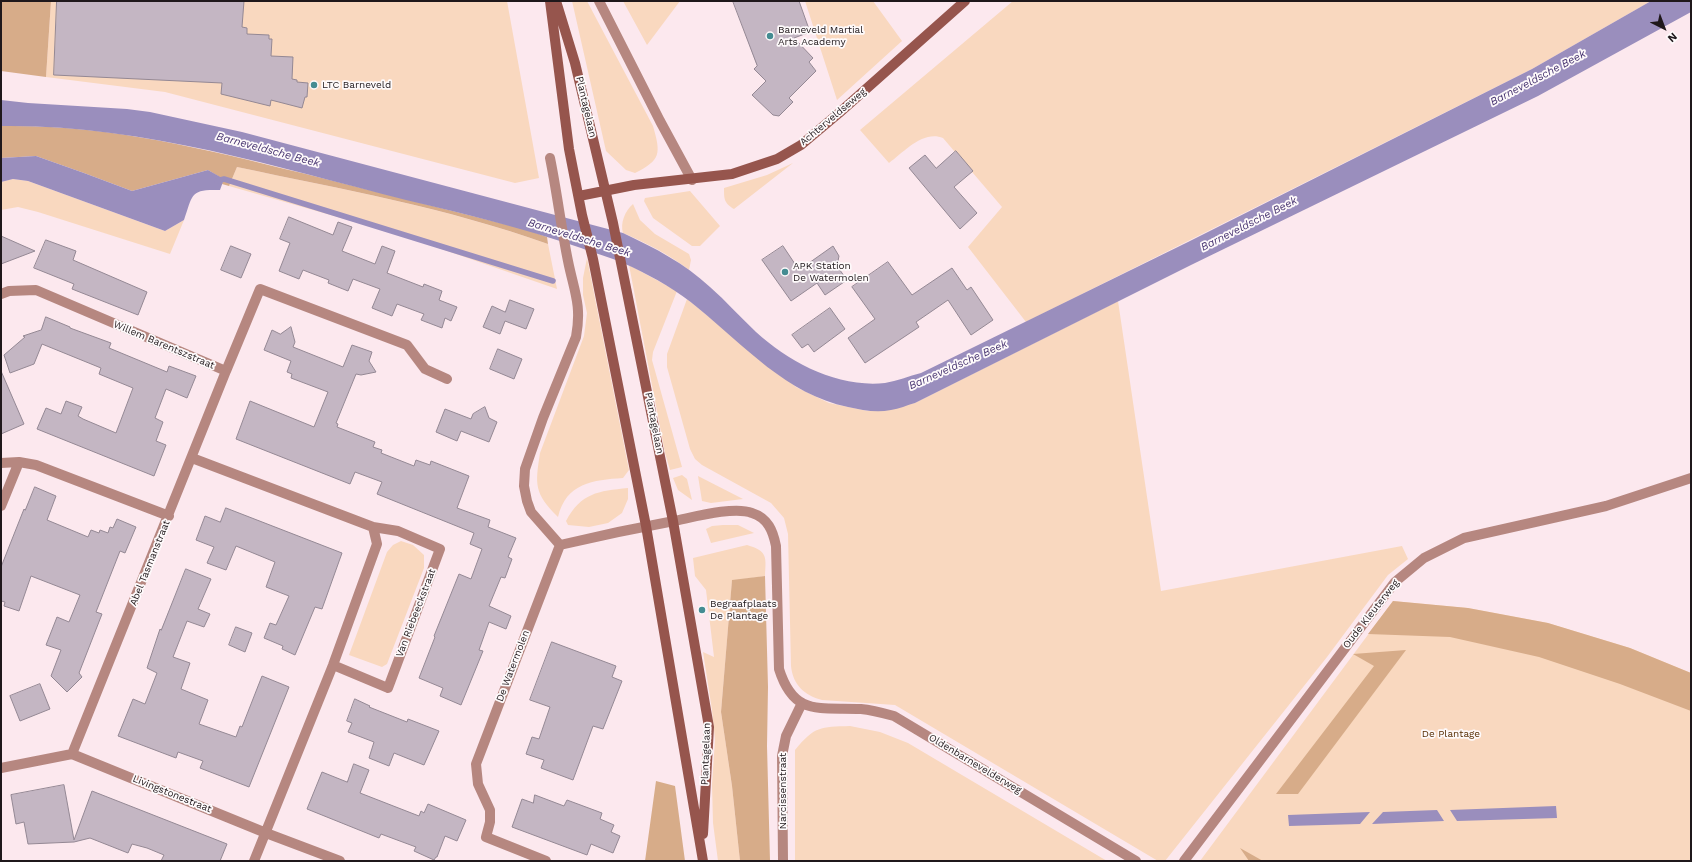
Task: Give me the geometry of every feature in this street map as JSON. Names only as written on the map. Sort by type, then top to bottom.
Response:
[{"type":"main road","name":"Plantagelaan","points":[[550,1],[569,149],[582,215],[593,259],[646,526],[702,856]]},
{"type":"main road","name":"Plantagelaan","points":[[556,1],[575,63],[623,269],[673,521],[709,727],[702,856]]},
{"type":"main road","name":"Achterveldseweg","points":[[579,196],[634,185],[692,180],[732,174],[777,159],[801,145],[965,1]]},
{"type":"street","points":[[599,1],[692,180]]},
{"type":"street","points":[[550,158],[568,262],[577,295],[579,314],[576,337],[543,418],[525,469],[524,486],[531,512],[560,545],[646,526],[741,510],[763,518],[774,533],[777,549],[779,669],[790,694],[802,703]]},
{"type":"street","name":"Willem Barentszstraat","points":[[1,294],[9,291],[36,290],[226,371],[260,289],[407,345],[425,369],[447,379]]},
{"type":"street","name":"Abel Tasmanstraat","points":[[72,754],[169,516],[226,371]]},
{"type":"street","name":"Van Riebeeckstraat","points":[[192,458],[373,526],[398,531],[440,549],[388,688],[333,665]]},
{"type":"street","points":[[1,506],[19,462]]},
{"type":"street","points":[[1,463],[19,462],[36,465],[169,516]]},
{"type":"street","name":"Oude Kleuterweg","points":[[1184,861],[1395,582],[1424,558],[1464,538],[1606,506],[1691,478]]},
{"type":"street","points":[[254,861],[333,665],[377,544],[373,526]]},
{"type":"street","name":"De Watermolen","points":[[546,861],[486,837],[490,822],[490,810],[478,784],[476,764],[560,545]]},
{"type":"street","name":"Narcissenstraat","points":[[783,861],[782,756],[786,736],[802,703]]},
{"type":"street","name":"Oldenbarnevelderweg","points":[[802,703],[818,709],[862,709],[894,716],[1136,861]]},
{"type":"street","points":[[1,768],[72,754]]},
{"type":"street","name":"Livingstonestraat","points":[[72,754],[266,833],[340,861]]},
{"type":"green space","name":"LTC Barneveld","points":[[51,1],[507,1],[539,178],[515,183],[165,92],[46,77]]},
{"type":"green space","points":[[572,1],[587,1],[653,126],[658,150],[657,155],[650,164],[635,173],[626,170],[606,151]]},
{"type":"green space","points":[[623,1],[680,1],[647,45]]},
{"type":"green space","points":[[805,1],[873,1],[902,41],[837,100]]},
{"type":"green space","points":[[1013,1],[1651,1],[1532,69],[1026,322],[968,247],[1002,207],[943,138],[936,136],[921,139],[889,163],[860,130]]},
{"type":"green space","points":[[793,163],[734,209],[726,203],[724,188],[767,175]]},
{"type":"green space","points":[[237,167],[394,200],[510,231],[548,244],[557,289],[404,236],[229,186]]},
{"type":"green space","points":[[13,179],[28,181],[165,231],[184,220],[170,254],[38,212],[18,207],[1,210],[1,182]]},
{"type":"green space","points":[[690,191],[720,226],[700,246],[692,246],[653,218],[644,201],[645,198]]},
{"type":"green space","points":[[633,204],[640,220],[655,234],[689,254],[691,260],[689,270],[657,249],[623,233],[622,225],[624,217]]},
{"type":"green space","points":[[587,258],[629,470],[623,478],[591,482],[574,490],[567,497],[558,517],[540,495],[537,481],[538,464],[540,453],[584,336],[587,313],[583,295],[583,278]]},
{"type":"green space","points":[[629,265],[677,291],[653,352],[652,360],[682,467],[670,470],[665,453]]},
{"type":"green space","points":[[687,299],[796,387],[829,403],[868,411],[915,403],[1118,301],[1161,591],[1402,546],[1408,559],[1388,575],[1327,657],[1165,861],[1158,861],[895,705],[822,700],[810,695],[800,688],[794,679],[791,666],[788,534],[784,518],[771,503],[702,465],[695,459],[690,449],[667,367],[667,354]]},
{"type":"green space","points":[[682,475],[687,479],[692,500],[678,490],[673,478]]},
{"type":"green space","points":[[698,476],[743,499],[711,503],[702,501]]},
{"type":"green space","points":[[628,488],[628,499],[622,513],[608,523],[589,527],[568,525],[566,521],[578,504],[584,499],[599,492]]},
{"type":"green space","points":[[738,525],[754,533],[711,543],[706,529],[712,526]]},
{"type":"green space","points":[[401,541],[413,545],[424,555],[424,568],[387,664],[382,667],[349,655],[387,552],[393,545]]},
{"type":"green space","points":[[747,545],[762,552],[766,564],[765,576],[732,581],[721,712],[732,786],[740,861],[718,861],[713,823],[712,785],[715,740],[703,652],[714,657],[706,590],[695,576],[693,558]]},
{"type":"green space","name":"De Plantage","points":[[1393,601],[1468,608],[1548,623],[1630,648],[1691,673],[1691,861],[1200,861]]},
{"type":"green space","points":[[850,726],[880,732],[908,743],[1107,861],[795,861],[795,750],[808,736],[819,729]]},
{"type":"shaded area","points":[[1,1],[51,1],[46,77],[1,71]]},
{"type":"shaded area","points":[[1,126],[40,126],[78,129],[153,139],[302,173],[528,230],[547,237],[548,244],[472,220],[394,200],[237,167],[229,186],[222,184],[223,179],[208,170],[132,191],[36,156],[1,158]]},
{"type":"shaded area","points":[[765,576],[770,861],[740,861],[732,786],[721,712],[732,580]]},
{"type":"shaded area","points":[[1393,601],[1468,608],[1548,623],[1630,648],[1691,673],[1691,711],[1620,684],[1539,657],[1450,637],[1368,634]]},
{"type":"shaded area","points":[[1406,650],[1298,794],[1276,794],[1374,666],[1353,654]]},
{"type":"shaded area","points":[[656,781],[675,786],[685,861],[645,861]]},
{"type":"shaded area","points":[[1240,848],[1263,861],[1249,861]]},
{"type":"water","name":"Barneveldsche Beek","points":[[1651,1],[1691,1],[1691,12],[1538,96],[1191,265],[915,403],[885,411],[869,411],[848,407],[826,401],[805,391],[767,367],[690,302],[666,285],[626,264],[559,241],[472,216],[256,161],[205,150],[104,132],[53,127],[1,126],[1,100],[150,112],[242,132],[623,233],[658,250],[700,278],[756,332],[784,354],[799,363],[832,377],[850,382],[867,384],[885,383],[921,373],[1188,242],[1532,69]]},
{"type":"water","points":[[36,156],[132,191],[208,170],[224,179],[220,190],[203,191],[194,195],[189,204],[184,220],[165,231],[28,181],[13,179],[1,182],[1,158]]},
{"type":"water","points":[[1556,806],[1557,818],[1457,821],[1450,810]]},
{"type":"water","points":[[1437,810],[1444,821],[1372,824],[1383,812]]},
{"type":"water","points":[[1370,812],[1360,824],[1289,826],[1288,815]]},
{"type":"building","points":[[57,1],[244,1],[242,27],[247,28],[247,34],[269,35],[269,39],[272,39],[271,56],[293,57],[292,79],[297,80],[297,82],[308,83],[307,97],[305,97],[302,108],[271,100],[270,106],[221,94],[222,83],[54,75]]},
{"type":"building","points":[[733,1],[799,1],[810,32],[794,38],[813,58],[809,62],[816,71],[789,98],[793,102],[779,116],[773,115],[752,95],[766,81],[754,69],[757,66]]},
{"type":"building","points":[[956,151],[973,171],[954,187],[977,213],[960,229],[909,168],[925,155],[936,168]]},
{"type":"building","points":[[289,217],[333,235],[338,222],[352,227],[342,251],[375,264],[382,246],[395,251],[387,273],[423,287],[424,284],[442,291],[439,300],[457,307],[451,321],[445,318],[442,328],[421,320],[424,314],[397,304],[392,316],[372,308],[380,289],[353,279],[348,291],[328,283],[329,280],[303,270],[299,279],[279,271],[290,243],[280,239]]},
{"type":"building","points":[[1,236],[35,251],[1,264]]},
{"type":"building","points":[[46,240],[76,251],[73,260],[147,292],[138,315],[72,289],[74,284],[34,268]]},
{"type":"building","points":[[231,246],[251,254],[241,278],[221,270]]},
{"type":"building","points":[[783,246],[799,270],[833,246],[839,256],[837,266],[847,280],[825,295],[817,283],[791,301],[762,260]]},
{"type":"building","points":[[888,262],[912,295],[952,268],[967,290],[971,287],[993,320],[971,335],[948,300],[916,322],[919,327],[865,363],[848,338],[875,319],[852,287]]},
{"type":"building","points":[[510,300],[534,309],[526,329],[505,321],[500,334],[483,327],[492,306],[505,312]]},
{"type":"building","points":[[830,308],[845,329],[814,352],[808,344],[802,348],[792,335]]},
{"type":"building","points":[[46,317],[70,328],[111,343],[109,348],[167,372],[169,366],[196,376],[187,398],[166,389],[155,418],[163,422],[156,441],[166,445],[154,476],[37,429],[46,408],[61,414],[66,401],[82,407],[78,416],[116,433],[133,388],[99,374],[101,368],[42,344],[34,364],[10,373],[4,355],[25,337],[23,336],[41,330]]},
{"type":"building","points":[[291,327],[295,342],[293,347],[343,367],[352,345],[372,352],[369,361],[376,372],[361,375],[356,374],[336,423],[338,424],[337,427],[375,442],[373,447],[382,450],[381,453],[414,466],[416,460],[430,465],[431,461],[469,476],[457,508],[490,520],[488,527],[516,538],[508,557],[512,559],[505,578],[501,577],[489,606],[511,616],[506,629],[489,622],[479,650],[483,651],[461,705],[440,696],[443,688],[419,678],[459,574],[471,579],[482,549],[470,544],[474,533],[377,494],[382,482],[355,472],[350,484],[236,439],[250,401],[314,427],[328,392],[291,378],[292,374],[287,372],[291,361],[264,350],[272,330],[280,334]]},
{"type":"building","points":[[498,349],[522,359],[514,379],[490,369]]},
{"type":"building","points":[[1,371],[24,424],[1,434]]},
{"type":"building","points":[[485,407],[489,418],[497,422],[489,442],[461,431],[457,441],[436,432],[445,409],[471,419],[473,414]]},
{"type":"building","points":[[35,487],[56,496],[47,520],[88,537],[91,530],[99,533],[100,530],[108,533],[110,527],[113,528],[117,519],[136,527],[125,553],[120,551],[96,612],[102,614],[79,673],[82,677],[67,692],[51,676],[61,650],[46,645],[57,617],[69,622],[80,595],[31,576],[19,611],[4,606],[5,602],[1,601],[1,567],[24,509],[25,510]]},
{"type":"building","points":[[226,508],[342,553],[322,609],[315,607],[295,655],[282,649],[283,646],[264,638],[270,623],[276,625],[289,596],[266,587],[275,562],[236,546],[226,570],[207,563],[214,547],[196,540],[205,516],[220,522]]},
{"type":"building","points":[[186,569],[211,579],[198,609],[210,614],[204,627],[187,621],[173,657],[190,663],[181,689],[208,700],[199,724],[236,737],[240,726],[242,727],[262,676],[289,687],[249,787],[200,768],[203,761],[178,752],[176,758],[118,736],[133,699],[145,704],[157,673],[147,668],[160,629],[161,630]]},
{"type":"building","points":[[236,627],[252,633],[245,652],[229,645]]},
{"type":"building","points":[[552,642],[616,666],[612,677],[622,681],[603,729],[593,726],[573,780],[541,768],[544,760],[526,754],[532,737],[539,739],[550,707],[530,700]]},
{"type":"building","points":[[40,684],[50,709],[20,721],[10,696]]},
{"type":"building","points":[[355,699],[370,706],[369,707],[407,722],[408,719],[439,731],[424,765],[394,753],[389,766],[369,758],[374,742],[348,732],[352,723],[347,721]]},
{"type":"building","points":[[354,764],[369,770],[360,793],[419,816],[421,811],[424,813],[428,804],[466,820],[457,841],[445,836],[437,857],[434,860],[414,851],[416,847],[381,834],[379,838],[307,809],[322,772],[347,782]]},
{"type":"building","points":[[64,785],[74,840],[92,791],[227,844],[220,861],[161,861],[164,855],[147,848],[132,844],[128,853],[90,838],[74,842],[28,844],[24,822],[16,824],[11,795]]},
{"type":"building","points":[[535,795],[564,806],[567,800],[602,813],[600,819],[614,825],[611,832],[620,836],[613,853],[591,844],[587,855],[512,827],[522,799],[533,803]]},
{"type":"waterway","points":[[217,181],[224,179],[553,281]]},
{"type":"place","name":"Barneveld Martial Arts Academy","points":[[770,36]]},
{"type":"place","name":"LTC Barneveld","points":[[314,85]]},
{"type":"place","name":"APK Station De Watermolen","points":[[785,272]]},
{"type":"place","name":"Begraafplaats De Plantage","points":[[702,610]]}]
